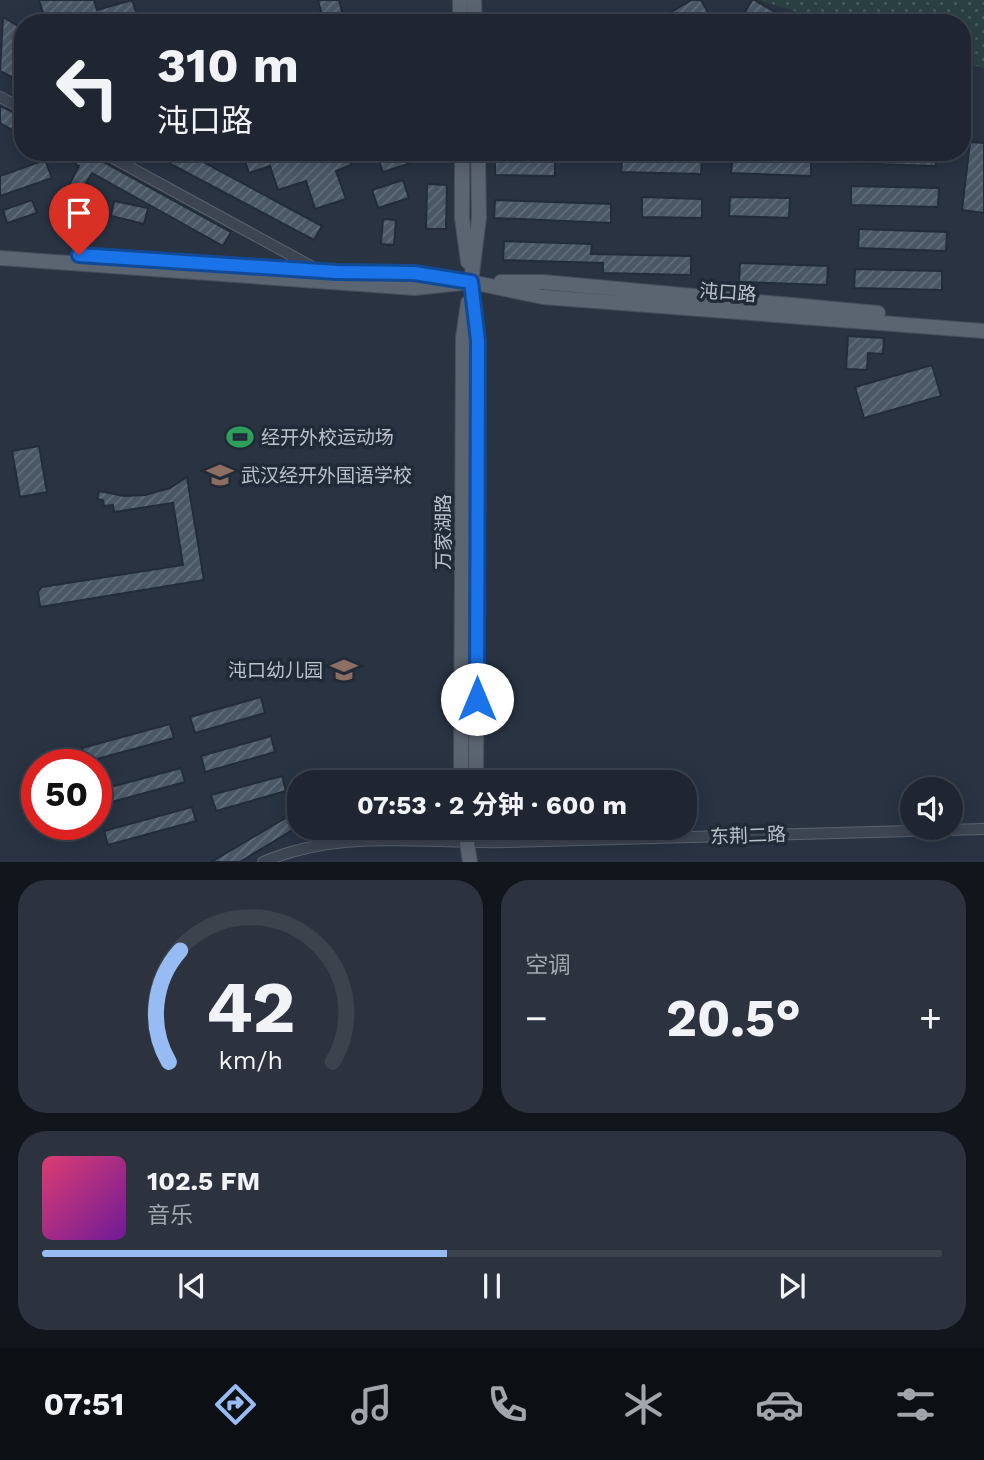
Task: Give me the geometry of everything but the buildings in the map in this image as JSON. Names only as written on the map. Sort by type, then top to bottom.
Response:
[{"type":"main road","name":"万家湖路","points":[[462,161],[463,218],[478,341],[477,770]]},
{"type":"main road","name":"万家湖路","points":[[461,770],[463,338],[479,218],[478,161]]},
{"type":"main road","name":"沌口路","points":[[0,250],[316,274],[415,288],[471,282],[543,282],[984,323]]},
{"type":"main road","name":"沌口路","points":[[0,258],[316,274]]},
{"type":"main road","name":"沌口路","points":[[471,282],[543,297],[984,331]]},
{"type":"main road","points":[[465,862],[467,840]]},
{"type":"main road","points":[[468,840],[470,862]]},
{"type":"street","points":[[118,161],[316,274]]},
{"type":"street","name":"东荆二路","points":[[697,831],[984,829]]},
{"type":"street","name":"东荆二路","points":[[263,862],[335,841],[356,840]]},
{"type":"green space","points":[[758,0],[984,0],[984,68],[971,64],[971,14],[804,14]]},
{"type":"place","name":"经开外校运动场","points":[[240,437]]},
{"type":"place","name":"武汉经开外国语学校","points":[[220,475]]},
{"type":"place","name":"沌口幼儿园","points":[[344,670]]},
{"type":"route","points":[[79,255],[337,272],[414,273],[471,282],[478,341],[477,699]]}]
